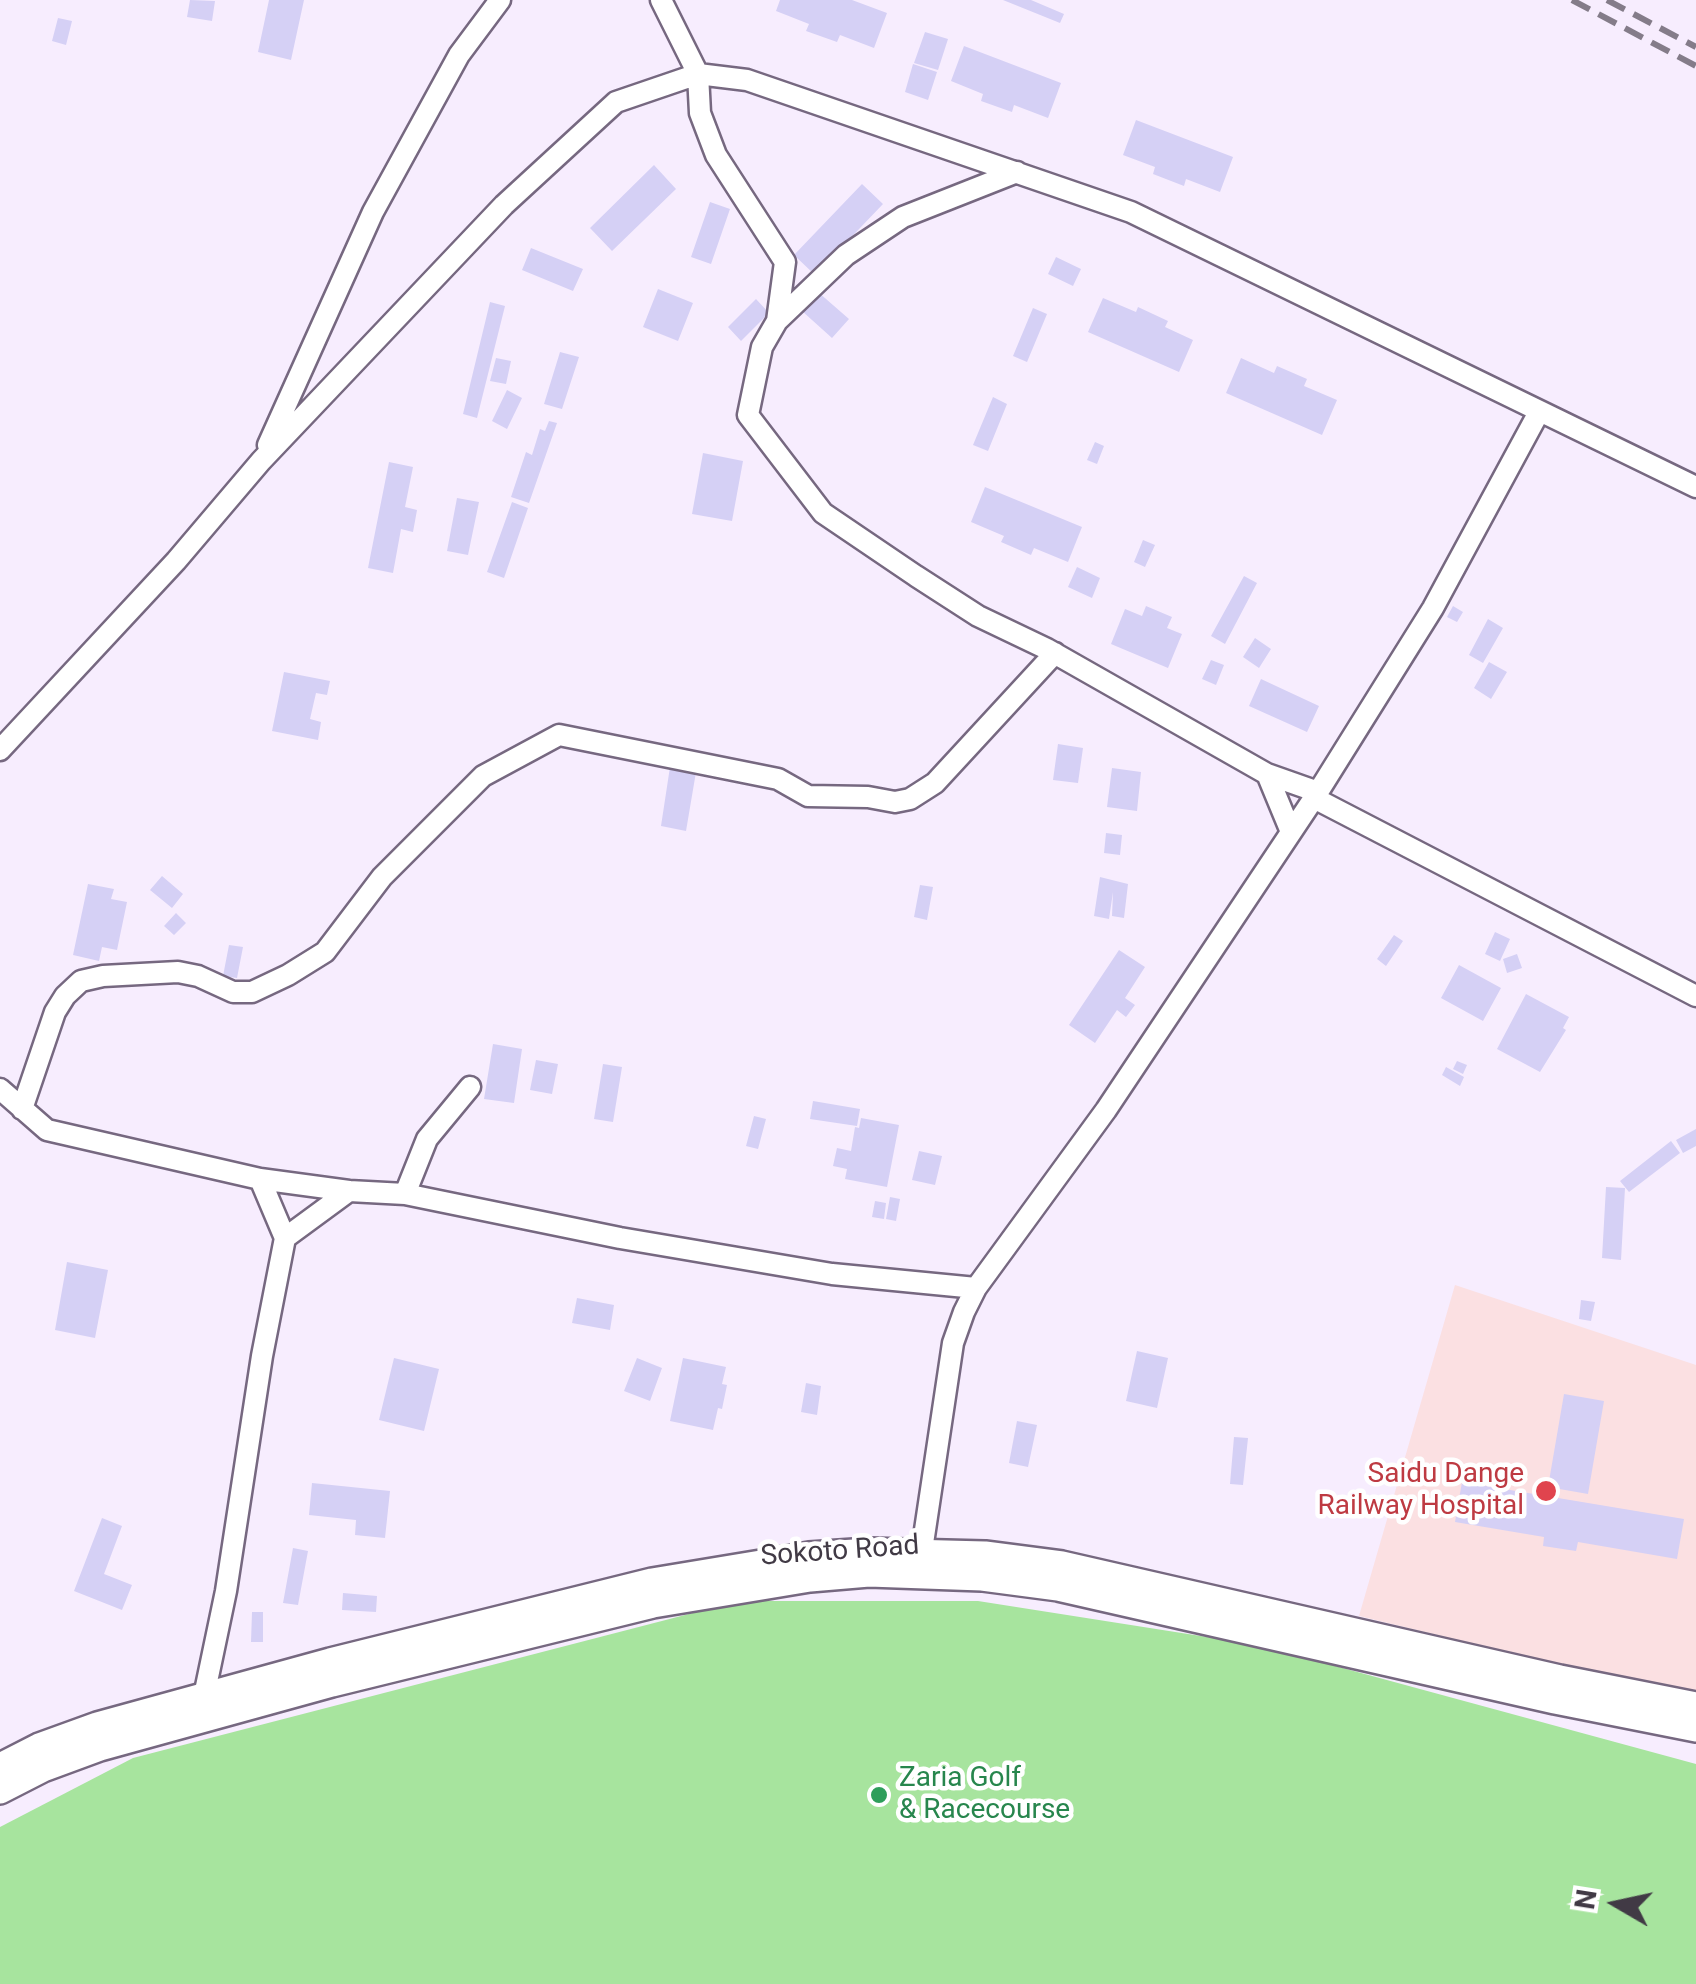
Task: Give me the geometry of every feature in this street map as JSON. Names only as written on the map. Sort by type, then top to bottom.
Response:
[{"type":"main road","name":"Sokoto Road","points":[[0,1766],[39,1746],[97,1725],[652,1581],[809,1555],[922,1550],[984,1554],[1099,1572],[1560,1678],[1696,1705]]},
{"type":"main road","name":"Sokoto Road","points":[[0,1791],[100,1748],[332,1684],[653,1605],[810,1579],[868,1574],[982,1578],[1058,1588],[1696,1730]]},
{"type":"street","points":[[261,461],[373,212],[459,55],[500,0]]},
{"type":"street","points":[[662,0],[698,74],[700,113],[716,155],[785,262],[777,321]]},
{"type":"street","points":[[0,750],[176,561],[261,461],[504,205],[616,102],[698,74],[747,80],[1131,212],[1696,487]]},
{"type":"street","points":[[1016,172],[903,218],[846,255],[777,321],[762,347],[748,415],[823,514],[978,616],[1054,653],[1267,774],[1316,795],[1696,996]]},
{"type":"street","points":[[922,1550],[954,1343],[976,1288],[1106,1110],[1316,795],[1433,608],[1539,412]]},
{"type":"street","points":[[22,1109],[55,1012],[81,982],[103,976],[178,972],[198,976],[233,992],[252,992],[288,975],[325,952],[382,878],[483,776],[559,734],[778,780],[808,796],[868,797],[896,802],[910,799],[935,783],[1054,653]]},
{"type":"street","points":[[1267,774],[1291,832]]},
{"type":"street","points":[[405,1194],[427,1139],[470,1086]]},
{"type":"street","points":[[0,1088],[47,1130],[260,1179],[405,1194],[620,1238],[832,1274],[976,1288]]},
{"type":"street","points":[[204,1696],[226,1590],[262,1356],[285,1238],[260,1179]]},
{"type":"street","points":[[285,1238],[349,1191]]},
{"type":"shaded area","name":"Saidu Dange Railway Hospital","points":[[1455,1285],[1696,1365],[1696,1698],[1359,1616]]},
{"type":"green space","name":"Zaria Golf & Racecourse","points":[[739,1601],[978,1601],[1258,1645],[1696,1764],[1696,1984],[0,1984],[0,1827],[133,1758]]},
{"type":"building","points":[[190,0],[215,1],[212,21],[187,17]]},
{"type":"building","points":[[269,0],[304,0],[291,60],[258,52]]},
{"type":"building","points":[[780,0],[852,0],[887,13],[874,48],[840,35],[837,42],[806,31],[809,24],[776,11]]},
{"type":"building","points":[[1003,0],[1031,0],[1064,14],[1060,23]]},
{"type":"building","points":[[58,18],[72,21],[66,45],[52,41]]},
{"type":"building","points":[[925,32],[948,39],[938,70],[914,63]]},
{"type":"building","points":[[964,46],[1061,83],[1048,118],[1014,105],[1012,112],[981,101],[983,94],[951,81]]},
{"type":"building","points":[[913,64],[937,72],[928,100],[905,92]]},
{"type":"building","points":[[1136,120],[1233,157],[1220,192],[1186,179],[1184,186],[1153,174],[1155,167],[1123,155]]},
{"type":"building","points":[[654,165],[676,189],[612,251],[590,228]]},
{"type":"building","points":[[862,184],[883,204],[815,275],[794,255]]},
{"type":"building","points":[[710,202],[730,209],[711,264],[691,257]]},
{"type":"building","points":[[531,248],[583,269],[573,291],[522,270]]},
{"type":"building","points":[[1056,257],[1081,269],[1073,286],[1048,274]]},
{"type":"building","points":[[658,289],[693,303],[678,341],[643,327]]},
{"type":"building","points":[[818,292],[849,319],[832,338],[802,311]]},
{"type":"building","points":[[1103,298],[1136,312],[1138,307],[1168,321],[1165,327],[1193,340],[1179,372],[1088,332]]},
{"type":"building","points":[[756,299],[769,313],[741,341],[728,327]]},
{"type":"building","points":[[490,302],[505,306],[477,418],[463,414]]},
{"type":"building","points":[[1033,308],[1047,314],[1027,362],[1013,356]]},
{"type":"building","points":[[560,352],[579,357],[562,409],[544,404]]},
{"type":"building","points":[[496,358],[511,361],[506,384],[490,381]]},
{"type":"building","points":[[1241,358],[1274,373],[1277,366],[1307,379],[1304,386],[1337,400],[1322,435],[1226,393]]},
{"type":"building","points":[[507,390],[522,398],[507,429],[492,421]]},
{"type":"building","points":[[993,397],[1007,404],[988,451],[973,445]]},
{"type":"building","points":[[549,421],[557,423],[529,503],[511,497],[526,452],[532,455],[540,429],[545,431]]},
{"type":"building","points":[[1095,442],[1104,446],[1097,464],[1087,460]]},
{"type":"building","points":[[703,453],[743,461],[732,521],[692,514]]},
{"type":"building","points":[[389,462],[413,467],[405,507],[417,510],[413,532],[401,529],[393,573],[368,568]]},
{"type":"building","points":[[985,487],[1082,527],[1068,562],[1034,548],[1031,555],[1001,542],[1004,536],[971,522]]},
{"type":"building","points":[[457,498],[479,502],[468,555],[447,551]]},
{"type":"building","points":[[512,502],[528,508],[504,578],[487,572]]},
{"type":"building","points":[[1143,540],[1155,545],[1145,567],[1134,562]]},
{"type":"building","points":[[1077,567],[1100,578],[1092,598],[1068,587]]},
{"type":"building","points":[[1244,576],[1257,583],[1225,644],[1211,636]]},
{"type":"building","points":[[1146,606],[1172,617],[1167,628],[1182,634],[1168,668],[1111,644],[1125,609],[1142,616]]},
{"type":"building","points":[[1453,606],[1463,612],[1457,622],[1447,617]]},
{"type":"building","points":[[1488,619],[1503,628],[1483,663],[1469,655]]},
{"type":"building","points":[[1255,638],[1271,649],[1259,668],[1243,657]]},
{"type":"building","points":[[1211,660],[1224,665],[1216,685],[1202,679]]},
{"type":"building","points":[[1489,662],[1507,672],[1491,699],[1474,688]]},
{"type":"building","points":[[284,672],[330,681],[327,695],[316,693],[310,719],[321,722],[318,740],[272,731]]},
{"type":"building","points":[[1261,679],[1319,706],[1307,732],[1249,706]]},
{"type":"building","points":[[1058,744],[1083,748],[1078,783],[1053,780]]},
{"type":"building","points":[[670,767],[696,772],[686,831],[661,826]]},
{"type":"building","points":[[1112,768],[1141,772],[1137,811],[1107,807]]},
{"type":"building","points":[[1106,833],[1122,835],[1120,855],[1104,853]]},
{"type":"building","points":[[162,876],[183,894],[172,908],[150,890]]},
{"type":"building","points":[[1100,877],[1128,884],[1124,918],[1112,916],[1113,892],[1109,919],[1094,916]]},
{"type":"building","points":[[88,884],[114,889],[111,899],[127,902],[117,950],[102,947],[99,961],[73,955]]},
{"type":"building","points":[[920,885],[933,887],[927,920],[914,917]]},
{"type":"building","points":[[176,913],[186,923],[174,935],[164,926]]},
{"type":"building","points":[[1495,932],[1510,939],[1500,961],[1485,954]]},
{"type":"building","points":[[1394,935],[1403,941],[1386,966],[1377,959]]},
{"type":"building","points":[[229,945],[243,947],[237,978],[223,976]]},
{"type":"building","points":[[1119,950],[1145,967],[1125,998],[1135,1005],[1126,1017],[1117,1010],[1095,1043],[1069,1025]]},
{"type":"building","points":[[1517,954],[1522,968],[1507,973],[1503,959]]},
{"type":"building","points":[[1459,965],[1501,988],[1483,1021],[1441,998]]},
{"type":"building","points":[[1526,994],[1569,1017],[1563,1028],[1566,1030],[1540,1072],[1497,1049]]},
{"type":"building","points":[[493,1044],[522,1049],[514,1103],[484,1099]]},
{"type":"building","points":[[536,1060],[558,1064],[552,1094],[530,1090]]},
{"type":"building","points":[[1457,1061],[1467,1065],[1463,1074],[1453,1069]]},
{"type":"building","points":[[603,1064],[622,1067],[613,1122],[594,1119]]},
{"type":"building","points":[[1446,1067],[1464,1077],[1460,1086],[1442,1075]]},
{"type":"building","points":[[813,1101],[860,1109],[857,1126],[810,1119]]},
{"type":"building","points":[[754,1116],[766,1119],[758,1149],[746,1146]]},
{"type":"building","points":[[861,1118],[899,1125],[887,1187],[845,1179],[847,1169],[833,1166],[837,1148],[851,1151],[855,1127],[859,1128]]},
{"type":"building","points":[[1696,1129],[1696,1146],[1683,1153],[1676,1140]]},
{"type":"building","points":[[1671,1141],[1680,1153],[1629,1192],[1620,1181]]},
{"type":"building","points":[[919,1151],[942,1156],[935,1185],[912,1180]]},
{"type":"building","points":[[1606,1187],[1625,1188],[1621,1260],[1602,1258]]},
{"type":"building","points":[[890,1197],[900,1199],[896,1221],[886,1219]]},
{"type":"building","points":[[875,1201],[886,1203],[884,1219],[872,1217]]},
{"type":"building","points":[[67,1262],[108,1270],[95,1338],[55,1330]]},
{"type":"building","points":[[577,1298],[614,1305],[610,1330],[572,1323]]},
{"type":"building","points":[[1581,1300],[1595,1302],[1591,1321],[1579,1319]]},
{"type":"building","points":[[1137,1351],[1168,1358],[1157,1408],[1126,1401]]},
{"type":"building","points":[[394,1358],[439,1369],[424,1431],[379,1420]]},
{"type":"building","points":[[637,1358],[662,1368],[650,1401],[624,1391]]},
{"type":"building","points":[[683,1358],[726,1367],[722,1384],[727,1385],[713,1430],[670,1421]]},
{"type":"building","points":[[806,1383],[821,1386],[817,1415],[801,1412]]},
{"type":"building","points":[[1564,1394],[1604,1401],[1588,1494],[1548,1487]]},
{"type":"building","points":[[1017,1421],[1037,1425],[1028,1467],[1009,1463]]},
{"type":"building","points":[[1234,1437],[1248,1438],[1243,1485],[1230,1484]]},
{"type":"building","points":[[1462,1482],[1684,1519],[1677,1559],[1578,1542],[1576,1551],[1543,1546],[1544,1537],[1455,1522]]},
{"type":"building","points":[[312,1483],[390,1491],[385,1538],[355,1535],[356,1520],[309,1515]]},
{"type":"building","points":[[102,1518],[122,1526],[104,1574],[132,1585],[122,1610],[74,1591]]},
{"type":"building","points":[[293,1548],[308,1551],[298,1605],[283,1603]]},
{"type":"building","points":[[343,1593],[377,1596],[376,1612],[342,1610]]},
{"type":"building","points":[[252,1612],[263,1612],[263,1642],[251,1642]]},
{"type":"railway","points":[[1572,0],[1696,66]]},
{"type":"railway","points":[[1607,0],[1696,47]]},
{"type":"place","name":"Saidu Dange Railway Hospital","points":[[1546,1491]]},
{"type":"place","name":"Zaria Golf & Racecourse","points":[[879,1795]]}]
